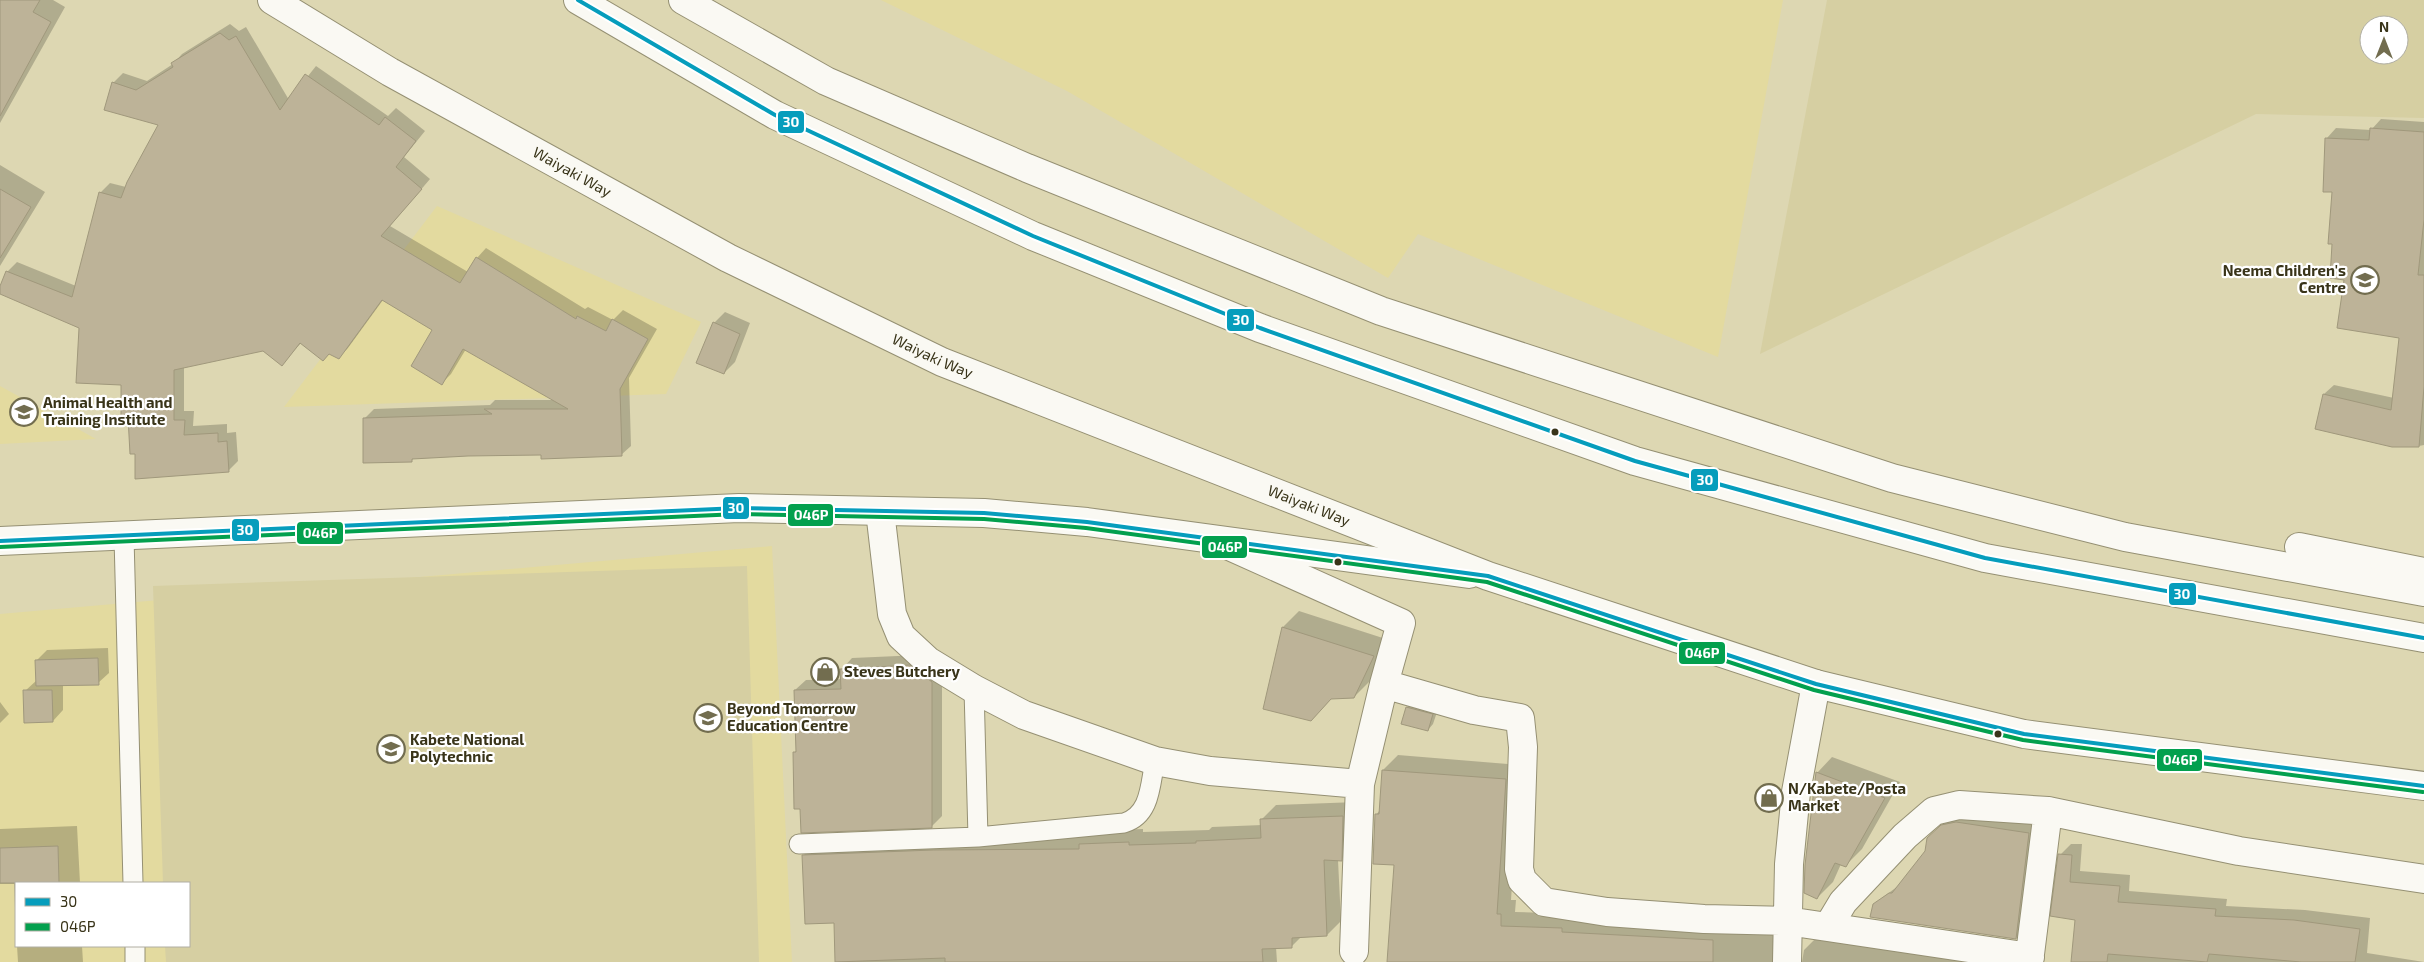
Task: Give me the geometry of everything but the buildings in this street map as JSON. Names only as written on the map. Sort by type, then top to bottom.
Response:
[{"type":"main road","name":"Waiyaki Way","points":[[272,0],[390,72],[728,258],[942,362],[1488,576],[1816,684],[2024,734],[2424,786]]},
{"type":"main road","points":[[578,0],[775,115],[1033,236],[1260,328],[1635,461],[1985,558],[2424,638]]},
{"type":"main road","points":[[683,0],[826,80],[1027,168],[1381,311],[1892,478],[2125,537],[2424,592]]},
{"type":"main road","points":[[0,541],[124,537],[739,508],[984,513],[1087,522],[1488,576]]},
{"type":"main road","points":[[880,511],[892,614],[901,636],[928,661],[974,689],[1024,715],[1155,761],[1210,771],[1360,784]]},
{"type":"main road","points":[[1217,541],[1401,623],[1360,784],[1354,950]]},
{"type":"main road","points":[[2299,547],[2424,572]]},
{"type":"main road","points":[[1384,684],[1474,710],[1520,718],[1523,747],[1519,869],[1522,880],[1544,902],[1626,914],[1704,919],[1787,921],[2030,959],[2048,811]]},
{"type":"main road","points":[[1788,962],[1789,864],[1796,792],[1816,684]]},
{"type":"main road","points":[[1828,927],[1842,902],[1905,836],[1934,811],[1960,805],[2048,811],[2239,851],[2424,879]]},
{"type":"lane","points":[[124,537],[133,882]]},
{"type":"lane","points":[[974,689],[978,837]]},
{"type":"lane","points":[[800,844],[978,837],[1132,821],[1137,818],[1145,807],[1155,761]]},
{"type":"lane","points":[[135,947],[136,962]]},
{"type":"shaded area","points":[[881,0],[1783,0],[1718,357],[1418,234],[1388,278],[1067,91]]},
{"type":"shaded area","points":[[1827,0],[2424,0],[2424,118],[2256,114],[1760,354]]},
{"type":"shaded area","points":[[437,206],[701,322],[666,394],[284,407]]},
{"type":"shaded area","name":"Animal Health and Training Institute","points":[[0,386],[96,439],[0,444]]},
{"type":"shaded area","name":"Kabete National Polytechnic","points":[[772,546],[792,962],[0,962],[0,614]]},
{"type":"shaded area","name":"Kabete National Polytechnic","points":[[747,566],[759,962],[166,962],[165,947],[190,947],[190,882],[163,882],[153,586]]},
{"type":"transit line","name":"30","points":[[578,0],[775,115],[1033,236],[1260,328],[1635,461],[1985,558],[2424,638]]},
{"type":"transit line","name":"30","points":[[0,541],[739,508],[984,513],[1087,522],[1488,576],[1816,684],[2024,734],[2424,786]]},
{"type":"transit line","name":"046P","points":[[0,547],[739,514],[984,519],[1086,528],[1487,582],[1814,690],[2023,740],[2423,792]]},
{"type":"place","name":"Neema Children's Centre","points":[[2365,280]]},
{"type":"place","name":"Animal Health and Training Institute","points":[[24,412]]},
{"type":"place","name":"Steves Butchery","points":[[825,672]]},
{"type":"place","name":"Beyond Tomorrow Education Centre","points":[[708,718]]},
{"type":"place","name":"Kabete National Polytechnic","points":[[391,749]]},
{"type":"place","name":"N/Kabete/Posta Market","points":[[1769,798]]}]
